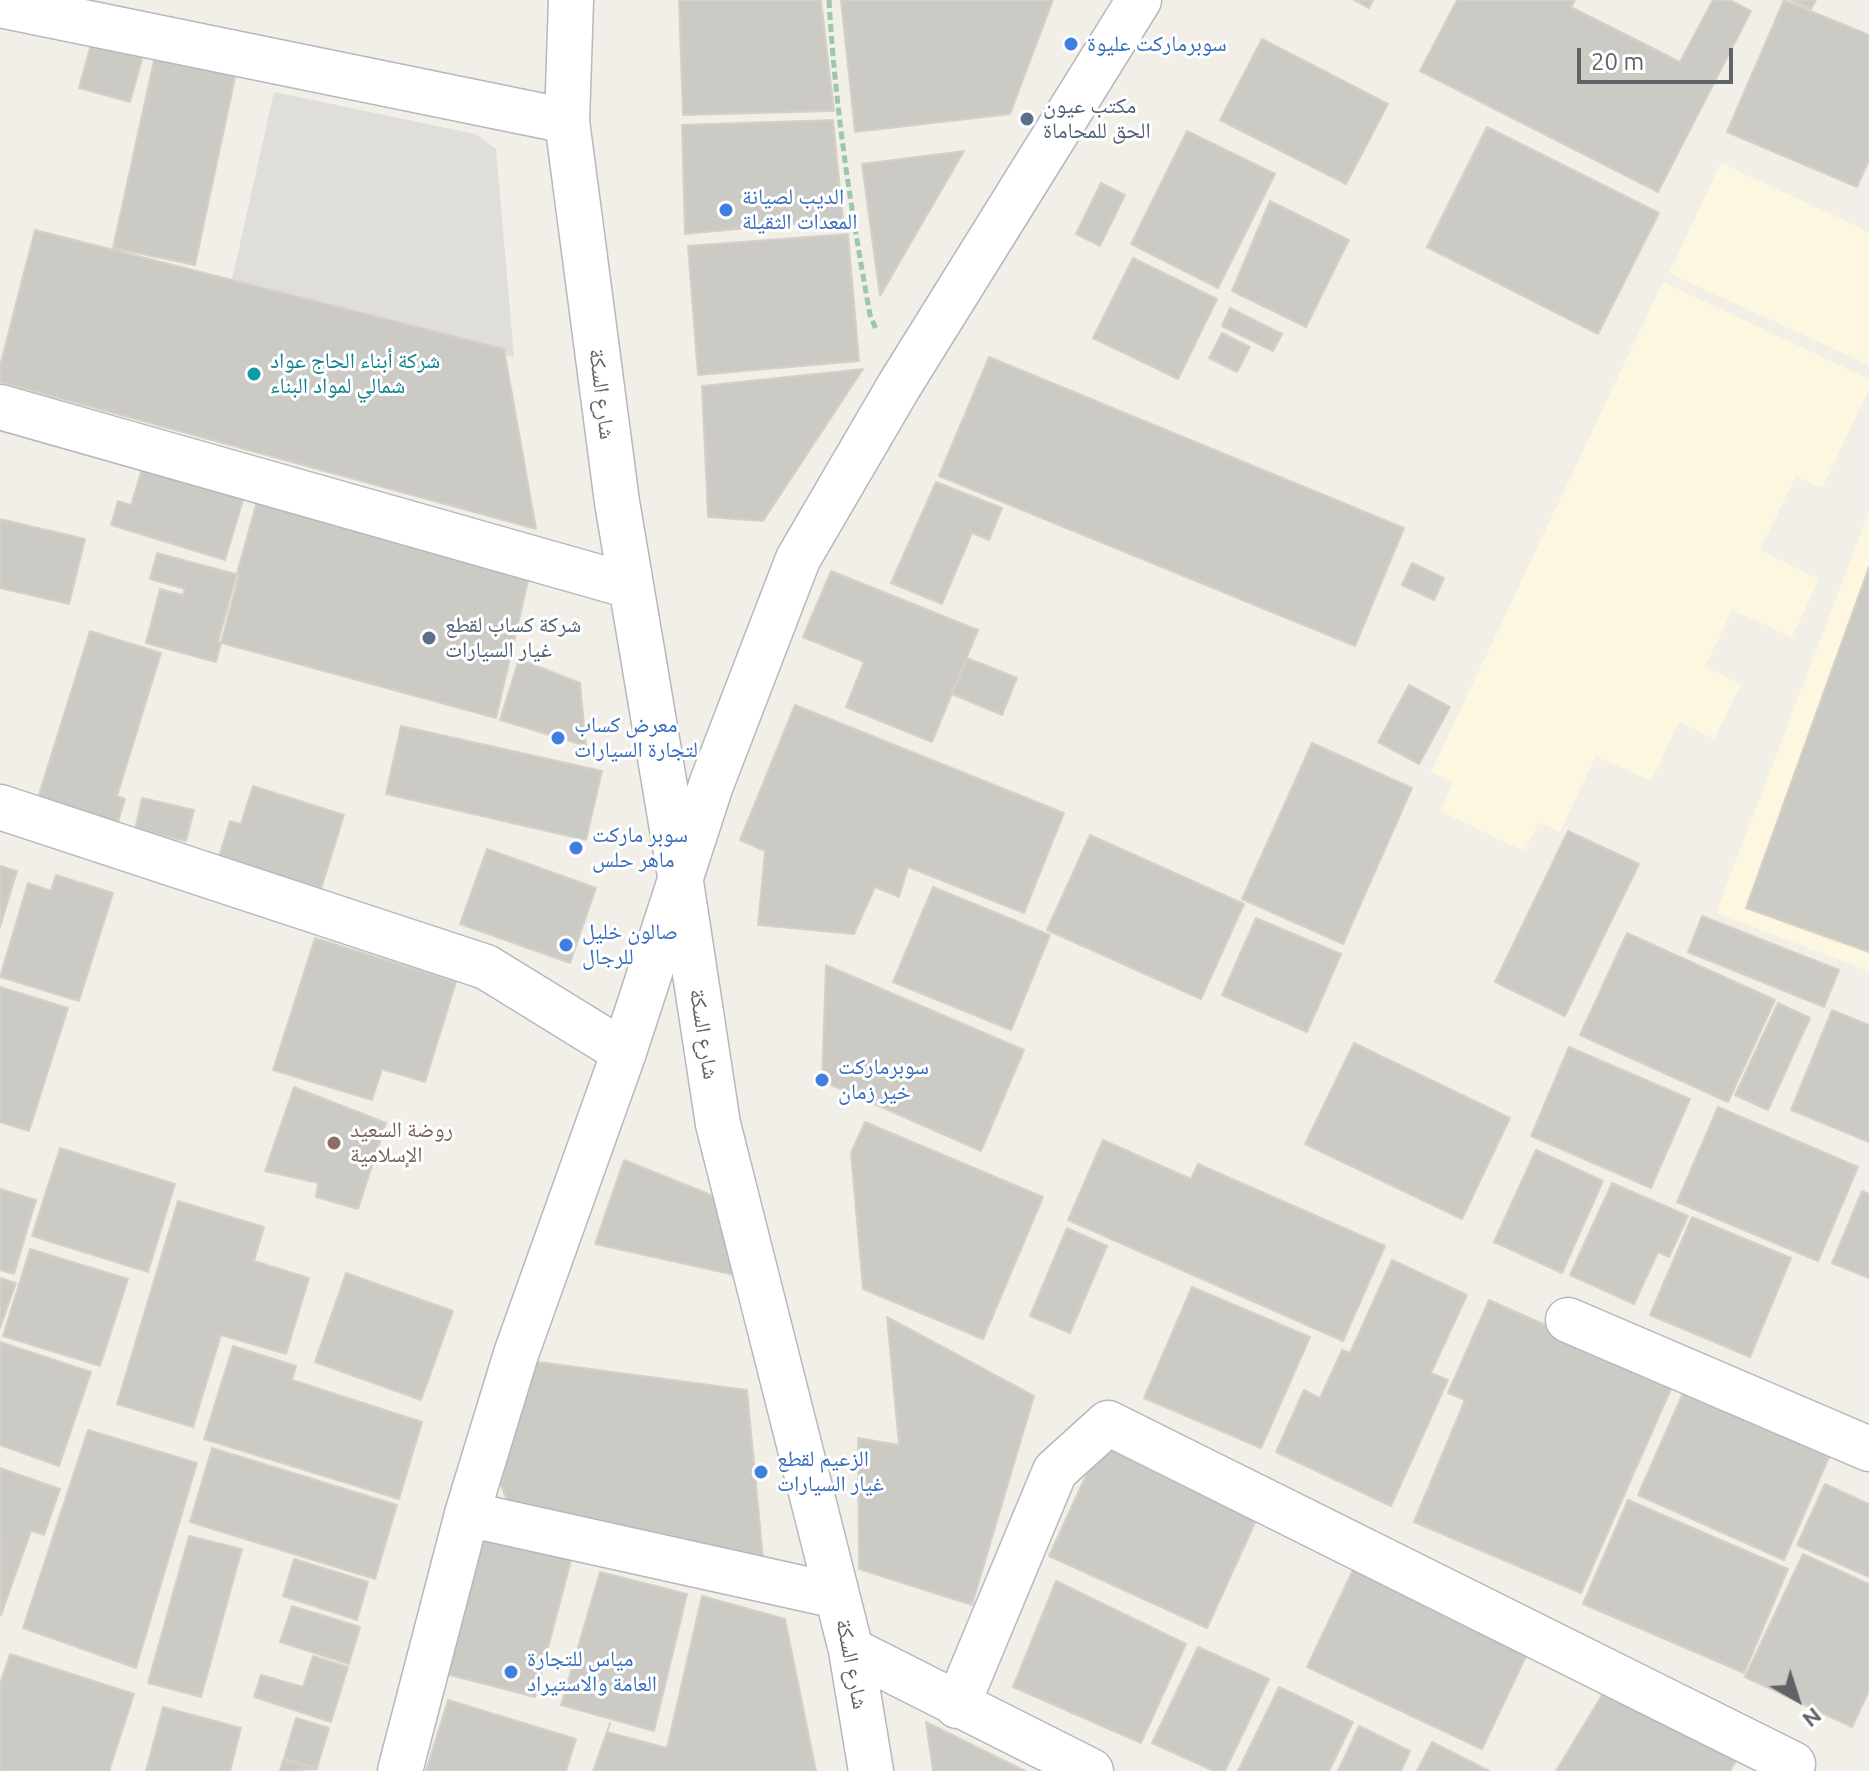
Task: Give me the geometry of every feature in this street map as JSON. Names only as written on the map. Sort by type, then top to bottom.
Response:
[{"type":"street","name":"شارع السكة","points":[[571,0],[567,121],[630,586],[681,882],[718,1124],[851,1650],[871,1771]]},
{"type":"street","points":[[400,1771],[467,1514],[555,1241],[624,1052],[711,785],[798,559],[899,386],[1139,0]]},
{"type":"street","points":[[0,5],[567,121]]},
{"type":"street","points":[[0,407],[630,586]]},
{"type":"street","points":[[0,807],[486,967],[624,1052]]},
{"type":"street","points":[[1568,1320],[1869,1449]]},
{"type":"street","points":[[957,1706],[1055,1471],[1108,1423],[1793,1764],[1788,1771]]},
{"type":"street","points":[[467,1514],[837,1596]]},
{"type":"street","points":[[851,1650],[1091,1771]]},
{"type":"path","points":[[829,0],[834,91],[870,315],[899,386]]},
{"type":"shaded area","points":[[274,92],[475,134],[496,149],[514,357],[232,280]]},
{"type":"shaded area","points":[[1721,163],[1869,232],[1869,365],[1669,273]]},
{"type":"shaded area","points":[[1663,282],[1869,379],[1869,389],[1822,488],[1796,476],[1760,550],[1819,579],[1792,637],[1732,610],[1705,667],[1741,684],[1714,739],[1679,722],[1651,781],[1596,756],[1560,832],[1539,822],[1524,851],[1440,811],[1453,783],[1431,772]]},
{"type":"shaded area","points":[[1869,512],[1869,971],[1716,913]]},
{"type":"building","points":[[679,0],[821,0],[834,111],[683,115]]},
{"type":"building","points":[[841,0],[1053,0],[1010,114],[855,132]]},
{"type":"building","points":[[1354,0],[1373,0],[1369,8]]},
{"type":"building","points":[[1457,0],[1575,0],[1571,7],[1680,62],[1713,0],[1730,0],[1751,11],[1658,192],[1420,71]]},
{"type":"building","points":[[1784,0],[1869,35],[1869,160],[1857,187],[1727,132]]},
{"type":"building","points":[[1791,0],[1816,0],[1811,9]]},
{"type":"building","points":[[1262,39],[1388,104],[1346,184],[1220,120]]},
{"type":"building","points":[[92,41],[143,56],[130,102],[79,88]]},
{"type":"building","points":[[155,56],[236,73],[195,265],[113,248]]},
{"type":"building","points":[[833,120],[843,219],[685,234],[682,125]]},
{"type":"building","points":[[1487,127],[1659,213],[1598,334],[1427,247]]},
{"type":"building","points":[[1187,131],[1275,174],[1218,288],[1131,244]]},
{"type":"building","points":[[964,151],[880,296],[862,164]]},
{"type":"building","points":[[1101,183],[1125,195],[1100,246],[1076,234]]},
{"type":"building","points":[[1270,201],[1349,240],[1306,327],[1232,291]]},
{"type":"building","name":"شركة أبناء الحاج عواد شمالي لمواد البناء","points":[[35,230],[504,349],[536,529],[0,382],[0,366]]},
{"type":"building","points":[[848,234],[859,361],[698,375],[688,246]]},
{"type":"building","points":[[1133,258],[1217,299],[1178,379],[1093,338]]},
{"type":"building","points":[[1230,308],[1282,334],[1273,351],[1222,326]]},
{"type":"building","points":[[1222,333],[1250,347],[1237,372],[1209,358]]},
{"type":"building","points":[[989,357],[1404,528],[1355,646],[939,476]]},
{"type":"building","points":[[863,369],[763,521],[708,517],[702,386]]},
{"type":"building","points":[[146,456],[247,487],[225,560],[111,525],[118,501],[131,505]]},
{"type":"building","points":[[936,482],[1002,508],[989,540],[972,533],[942,604],[891,583]]},
{"type":"building","points":[[261,487],[533,560],[496,718],[218,642]]},
{"type":"building","points":[[0,519],[85,539],[69,604],[0,588]]},
{"type":"building","points":[[157,553],[239,575],[216,662],[146,643],[160,589],[183,595],[185,589],[150,579]]},
{"type":"building","points":[[1412,563],[1444,578],[1434,600],[1402,585]]},
{"type":"building","points":[[1869,567],[1869,952],[1746,908]]},
{"type":"building","points":[[831,571],[978,630],[932,742],[846,707],[864,662],[803,637]]},
{"type":"building","points":[[90,631],[161,653],[117,796],[125,799],[117,825],[37,801]]},
{"type":"building","points":[[967,658],[1017,678],[1002,715],[952,694]]},
{"type":"building","points":[[519,659],[580,683],[586,746],[500,720]]},
{"type":"building","points":[[1409,685],[1450,707],[1419,764],[1378,742]]},
{"type":"building","points":[[795,705],[1064,813],[1024,913],[908,867],[899,897],[875,887],[854,934],[758,925],[765,851],[740,840]]},
{"type":"building","points":[[401,726],[602,771],[586,840],[386,794]]},
{"type":"building","points":[[1312,743],[1412,788],[1343,944],[1242,899]]},
{"type":"building","points":[[253,786],[344,815],[321,889],[219,857],[230,821],[241,824]]},
{"type":"building","points":[[142,798],[194,810],[186,841],[135,830]]},
{"type":"building","points":[[1568,831],[1639,864],[1565,1016],[1495,982]]},
{"type":"building","points":[[1090,835],[1244,904],[1201,999],[1047,930]]},
{"type":"building","points":[[487,849],[596,888],[570,963],[460,924]]},
{"type":"building","points":[[0,866],[17,871],[0,927]]},
{"type":"building","points":[[56,875],[113,893],[79,1001],[0,977],[28,883],[51,891]]},
{"type":"building","points":[[933,887],[1050,935],[1011,1030],[893,982]]},
{"type":"building","points":[[1702,916],[1839,970],[1824,1007],[1688,952]]},
{"type":"building","points":[[1256,918],[1341,954],[1307,1032],[1222,995]]},
{"type":"building","points":[[1627,933],[1775,1000],[1728,1102],[1580,1035]]},
{"type":"building","points":[[315,938],[456,982],[425,1082],[382,1069],[372,1100],[273,1070]]},
{"type":"building","points":[[826,965],[1024,1050],[981,1151],[822,1081]]},
{"type":"building","points":[[0,987],[68,1008],[29,1131],[0,1122]]},
{"type":"building","points":[[1778,1003],[1810,1018],[1768,1110],[1735,1095]]},
{"type":"building","points":[[1832,1010],[1869,1025],[1869,1142],[1791,1110]]},
{"type":"building","points":[[1354,1043],[1510,1118],[1462,1219],[1305,1144]]},
{"type":"building","points":[[1569,1047],[1690,1099],[1651,1188],[1531,1136]]},
{"type":"building","points":[[294,1087],[386,1123],[358,1209],[316,1197],[318,1183],[265,1171]]},
{"type":"building","points":[[1718,1107],[1858,1167],[1818,1261],[1677,1202]]},
{"type":"building","points":[[865,1122],[1043,1197],[983,1339],[863,1289],[851,1153]]},
{"type":"building","points":[[1103,1140],[1191,1179],[1198,1164],[1385,1246],[1343,1341],[1068,1220]]},
{"type":"building","points":[[60,1148],[175,1184],[148,1272],[32,1236]]},
{"type":"building","points":[[1536,1150],[1603,1181],[1562,1273],[1494,1242]]},
{"type":"building","points":[[624,1160],[731,1203],[744,1277],[595,1244]]},
{"type":"building","points":[[1612,1183],[1688,1216],[1669,1257],[1658,1252],[1634,1304],[1570,1275]]},
{"type":"building","points":[[0,1189],[36,1200],[14,1274],[0,1270]]},
{"type":"building","points":[[1862,1191],[1869,1194],[1869,1278],[1832,1263]]},
{"type":"building","points":[[178,1201],[264,1227],[254,1261],[309,1278],[286,1354],[221,1335],[193,1427],[117,1404]]},
{"type":"building","points":[[1692,1217],[1791,1258],[1750,1357],[1650,1315]]},
{"type":"building","points":[[1067,1228],[1107,1246],[1070,1333],[1030,1316]]},
{"type":"building","points":[[30,1249],[128,1279],[100,1366],[3,1336]]},
{"type":"building","points":[[1392,1260],[1467,1295],[1431,1373],[1448,1380],[1391,1506],[1276,1452],[1304,1390],[1320,1398],[1342,1350],[1350,1353]]},
{"type":"building","points":[[346,1273],[453,1311],[421,1400],[315,1362]]},
{"type":"building","points":[[0,1278],[16,1283],[0,1328]]},
{"type":"building","points":[[1192,1287],[1310,1337],[1261,1448],[1144,1398]]},
{"type":"building","points":[[1489,1300],[1674,1382],[1581,1593],[1414,1522],[1465,1400],[1448,1393]]},
{"type":"building","points":[[887,1317],[1034,1396],[972,1605],[859,1569],[858,1438],[899,1445]]},
{"type":"building","points":[[0,1342],[91,1372],[59,1466],[0,1445]]},
{"type":"building","points":[[233,1346],[296,1366],[292,1380],[422,1422],[399,1499],[204,1439]]},
{"type":"building","points":[[531,1361],[747,1390],[763,1558],[508,1502],[501,1485]]},
{"type":"building","points":[[1684,1391],[1830,1455],[1784,1560],[1638,1495]]},
{"type":"building","points":[[88,1430],[197,1463],[136,1668],[23,1628]]},
{"type":"building","points":[[1101,1443],[1259,1514],[1207,1628],[1049,1556]]},
{"type":"building","points":[[212,1448],[397,1505],[375,1579],[190,1522]]},
{"type":"building","points":[[0,1468],[60,1489],[44,1535],[31,1531],[1,1615]]},
{"type":"building","points":[[1825,1484],[1869,1504],[1869,1577],[1797,1545]]},
{"type":"building","points":[[1628,1500],[1788,1569],[1744,1673],[1583,1604]]},
{"type":"building","points":[[484,1530],[573,1553],[535,1697],[446,1674]]},
{"type":"building","points":[[189,1536],[242,1549],[201,1697],[148,1683]]},
{"type":"building","points":[[1803,1554],[1869,1584],[1869,1691],[1852,1727],[1745,1677]]},
{"type":"building","points":[[294,1559],[368,1582],[357,1620],[283,1596]]},
{"type":"building","points":[[1354,1568],[1529,1650],[1482,1749],[1307,1667]]},
{"type":"building","points":[[600,1572],[687,1594],[654,1731],[561,1705]]},
{"type":"building","points":[[1056,1581],[1186,1644],[1141,1743],[1013,1687]]},
{"type":"building","points":[[702,1596],[785,1619],[816,1771],[593,1771],[610,1723],[607,1732],[667,1748]]},
{"type":"building","points":[[292,1606],[360,1627],[349,1664],[280,1642]]},
{"type":"building","points":[[1198,1647],[1269,1679],[1225,1771],[1214,1771],[1152,1743]]},
{"type":"building","points":[[10,1654],[134,1694],[109,1771],[0,1771],[0,1684]]},
{"type":"building","points":[[313,1656],[348,1667],[331,1722],[254,1697],[261,1675],[303,1687]]},
{"type":"building","points":[[1279,1687],[1353,1722],[1329,1771],[1238,1771]]},
{"type":"building","points":[[1604,1692],[1742,1751],[1730,1771],[1556,1771]]},
{"type":"building","points":[[448,1700],[576,1739],[566,1771],[426,1771]]},
{"type":"building","points":[[163,1707],[241,1728],[230,1771],[146,1771]]},
{"type":"building","points":[[296,1718],[329,1728],[317,1768],[284,1758]]},
{"type":"building","points":[[926,1722],[1025,1771],[933,1771]]},
{"type":"building","points":[[1359,1726],[1410,1751],[1401,1771],[1338,1771]]},
{"type":"building","points":[[1432,1742],[1489,1771],[1417,1771]]},
{"type":"building","points":[[283,1760],[317,1769],[280,1771]]},
{"type":"place","name":"سوبرماركت عليوة","points":[[1071,44]]},
{"type":"place","name":"مكتب عيون الحق للمحاماة","points":[[1027,119]]},
{"type":"place","name":"الديب لصيانة المعدات الثقيلة","points":[[726,210]]},
{"type":"place","name":"شركة أبناء الحاج عواد شمالي لمواد البناء","points":[[254,374]]},
{"type":"place","name":"شركة كساب لقطع غيار السيارات","points":[[429,638]]},
{"type":"place","name":"معرض كساب لتجارة السيارات","points":[[558,738]]},
{"type":"place","name":"سوبر ماركت ماهر حلس","points":[[576,848]]},
{"type":"place","name":"صالون خليل للرجال","points":[[566,945]]},
{"type":"place","name":"سوبرماركت خير زمان","points":[[822,1080]]},
{"type":"place","name":"روضة السعيد الإسلامية","points":[[334,1143]]},
{"type":"place","name":"الزعيم لقطع غيار السيارات","points":[[761,1472]]},
{"type":"place","name":"مياس للتجارة العامة والاستيراد","points":[[511,1672]]}]
